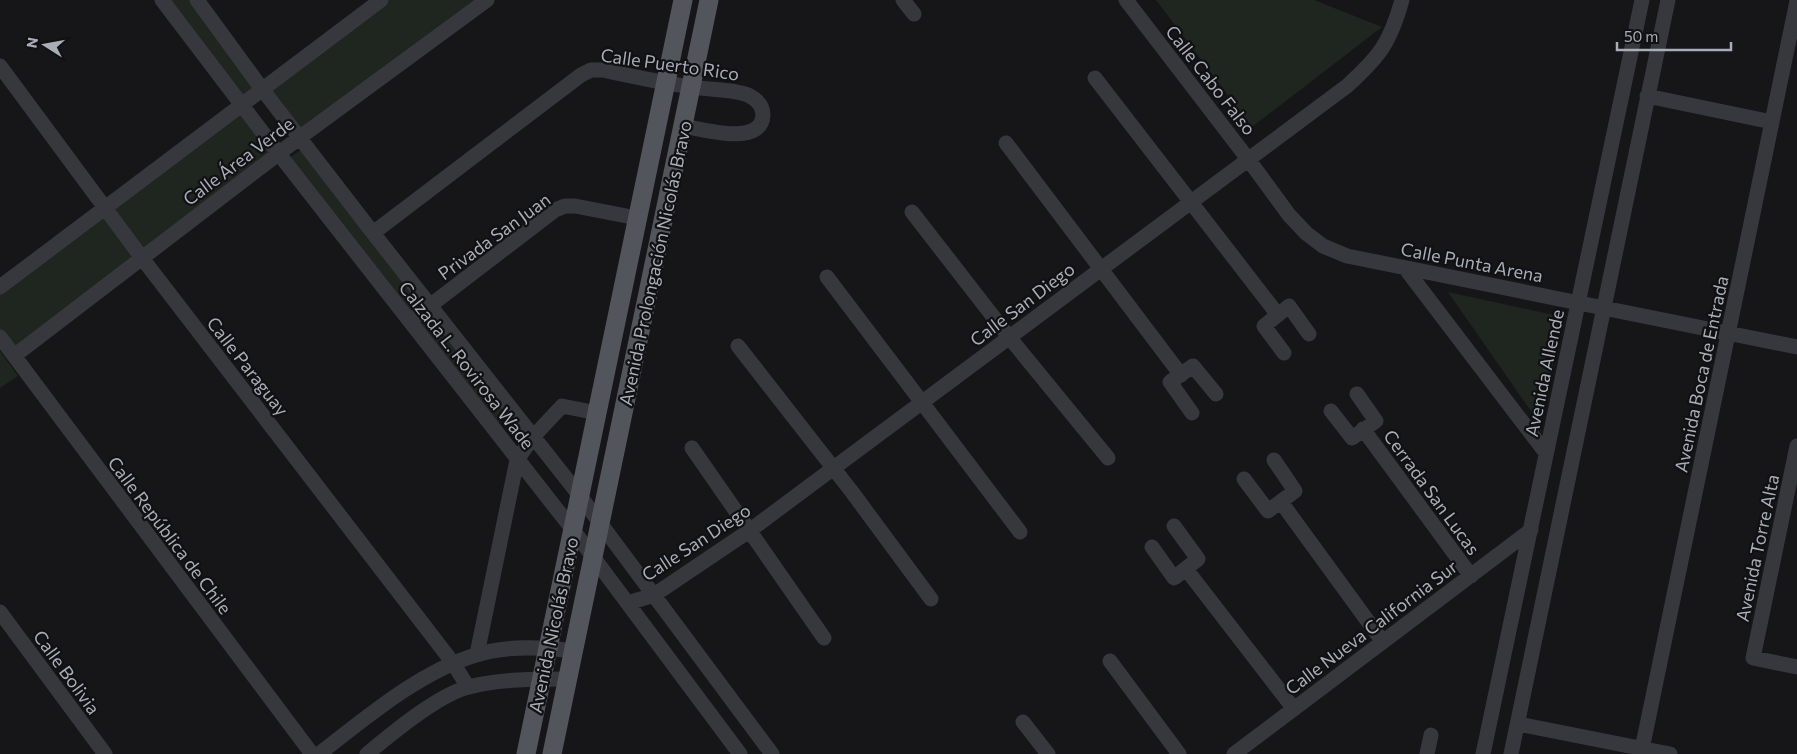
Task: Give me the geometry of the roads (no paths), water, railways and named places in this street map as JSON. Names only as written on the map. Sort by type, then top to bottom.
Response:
[{"type":"main road","name":"Avenida Prolongación Nicolás Bravo","points":[[580,496],[682,0]]},
{"type":"main road","name":"Avenida Prolongación Nicolás Bravo","points":[[601,526],[709,0]]},
{"type":"main road","name":"Avenida Nicolás Bravo","points":[[526,754],[580,496]]},
{"type":"main road","name":"Avenida Nicolás Bravo","points":[[552,754],[601,526]]},
{"type":"street","name":"Calzada L. Rovirosa Wade","points":[[162,0],[279,154],[628,603],[740,754]]},
{"type":"street","name":"Calzada L. Rovirosa Wade","points":[[197,0],[262,89],[373,233],[580,496],[772,754]]},
{"type":"street","points":[[0,287],[381,0]]},
{"type":"street","name":"Calle Área Verde","points":[[14,356],[300,138],[487,0]]},
{"type":"street","points":[[903,0],[914,14]]},
{"type":"street","name":"Calle Cabo Falso","points":[[1126,0],[1248,159]]},
{"type":"street","name":"Calle San Diego","points":[[628,603],[654,595],[749,531],[1347,86],[1372,64],[1386,44],[1395,26],[1402,0]]},
{"type":"street","name":"Avenida Allende","points":[[1483,754],[1642,0]]},
{"type":"street","points":[[1511,754],[1668,0]]},
{"type":"street","name":"Avenida Boca de Entrada","points":[[1641,751],[1772,122],[1794,30],[1797,1]]},
{"type":"street","name":"Calle Paraguay","points":[[0,66],[142,258],[453,663],[468,687]]},
{"type":"street","name":"Calle Puerto Rico","points":[[373,233],[581,75],[591,70],[602,70],[691,87],[745,94],[760,103],[763,113],[762,122],[756,129],[748,133],[735,135],[683,126]]},
{"type":"street","points":[[1095,78],[1278,315]]},
{"type":"street","points":[[1647,96],[1772,122]]},
{"type":"street","points":[[1006,143],[1181,374],[1192,413]]},
{"type":"street","name":"Calle Punta Arena","points":[[1248,159],[1289,215],[1306,233],[1323,246],[1347,256],[1797,346]]},
{"type":"street","name":"Privada San Juan","points":[[410,321],[555,210],[565,206],[575,206],[637,218]]},
{"type":"street","points":[[912,212],[1009,337],[1108,458]]},
{"type":"street","points":[[1405,268],[1546,453]]},
{"type":"street","points":[[827,277],[1020,532]]},
{"type":"street","points":[[1284,353],[1264,326],[1289,306],[1309,334]]},
{"type":"street","name":"Calle República de Chile","points":[[0,337],[312,754]]},
{"type":"street","points":[[738,346],[833,468],[931,600]]},
{"type":"street","points":[[1181,374],[1216,394]]},
{"type":"street","points":[[1331,412],[1352,438],[1376,420],[1357,394]]},
{"type":"street","points":[[477,654],[517,460],[533,437],[562,406],[597,413]]},
{"type":"street","name":"Cerrada San Lucas","points":[[1363,429],[1471,576]]},
{"type":"street","name":"Avenida Torre Alta","points":[[1797,446],[1753,658],[1797,667]]},
{"type":"street","points":[[692,448],[824,638]]},
{"type":"street","points":[[1244,479],[1268,511],[1295,491],[1274,460]]},
{"type":"street","points":[[1280,502],[1383,642]]},
{"type":"street","points":[[1152,547],[1174,578],[1198,559],[1174,526]]},
{"type":"street","name":"Calle Nueva California Sur","points":[[1234,754],[1530,530]]},
{"type":"street","points":[[1186,569],[1294,709]]},
{"type":"street","name":"Calle Bolivia","points":[[0,612],[105,754]]},
{"type":"street","points":[[319,754],[386,703],[453,663],[477,654],[516,648],[548,648],[574,651]]},
{"type":"street","points":[[1110,661],[1179,754]]},
{"type":"street","points":[[367,754],[431,706],[468,687],[513,681],[568,679]]},
{"type":"street","points":[[1023,722],[1048,754]]},
{"type":"street","points":[[1518,724],[1641,751],[1670,754]]},
{"type":"street","points":[[1427,754],[1431,735]]}]
